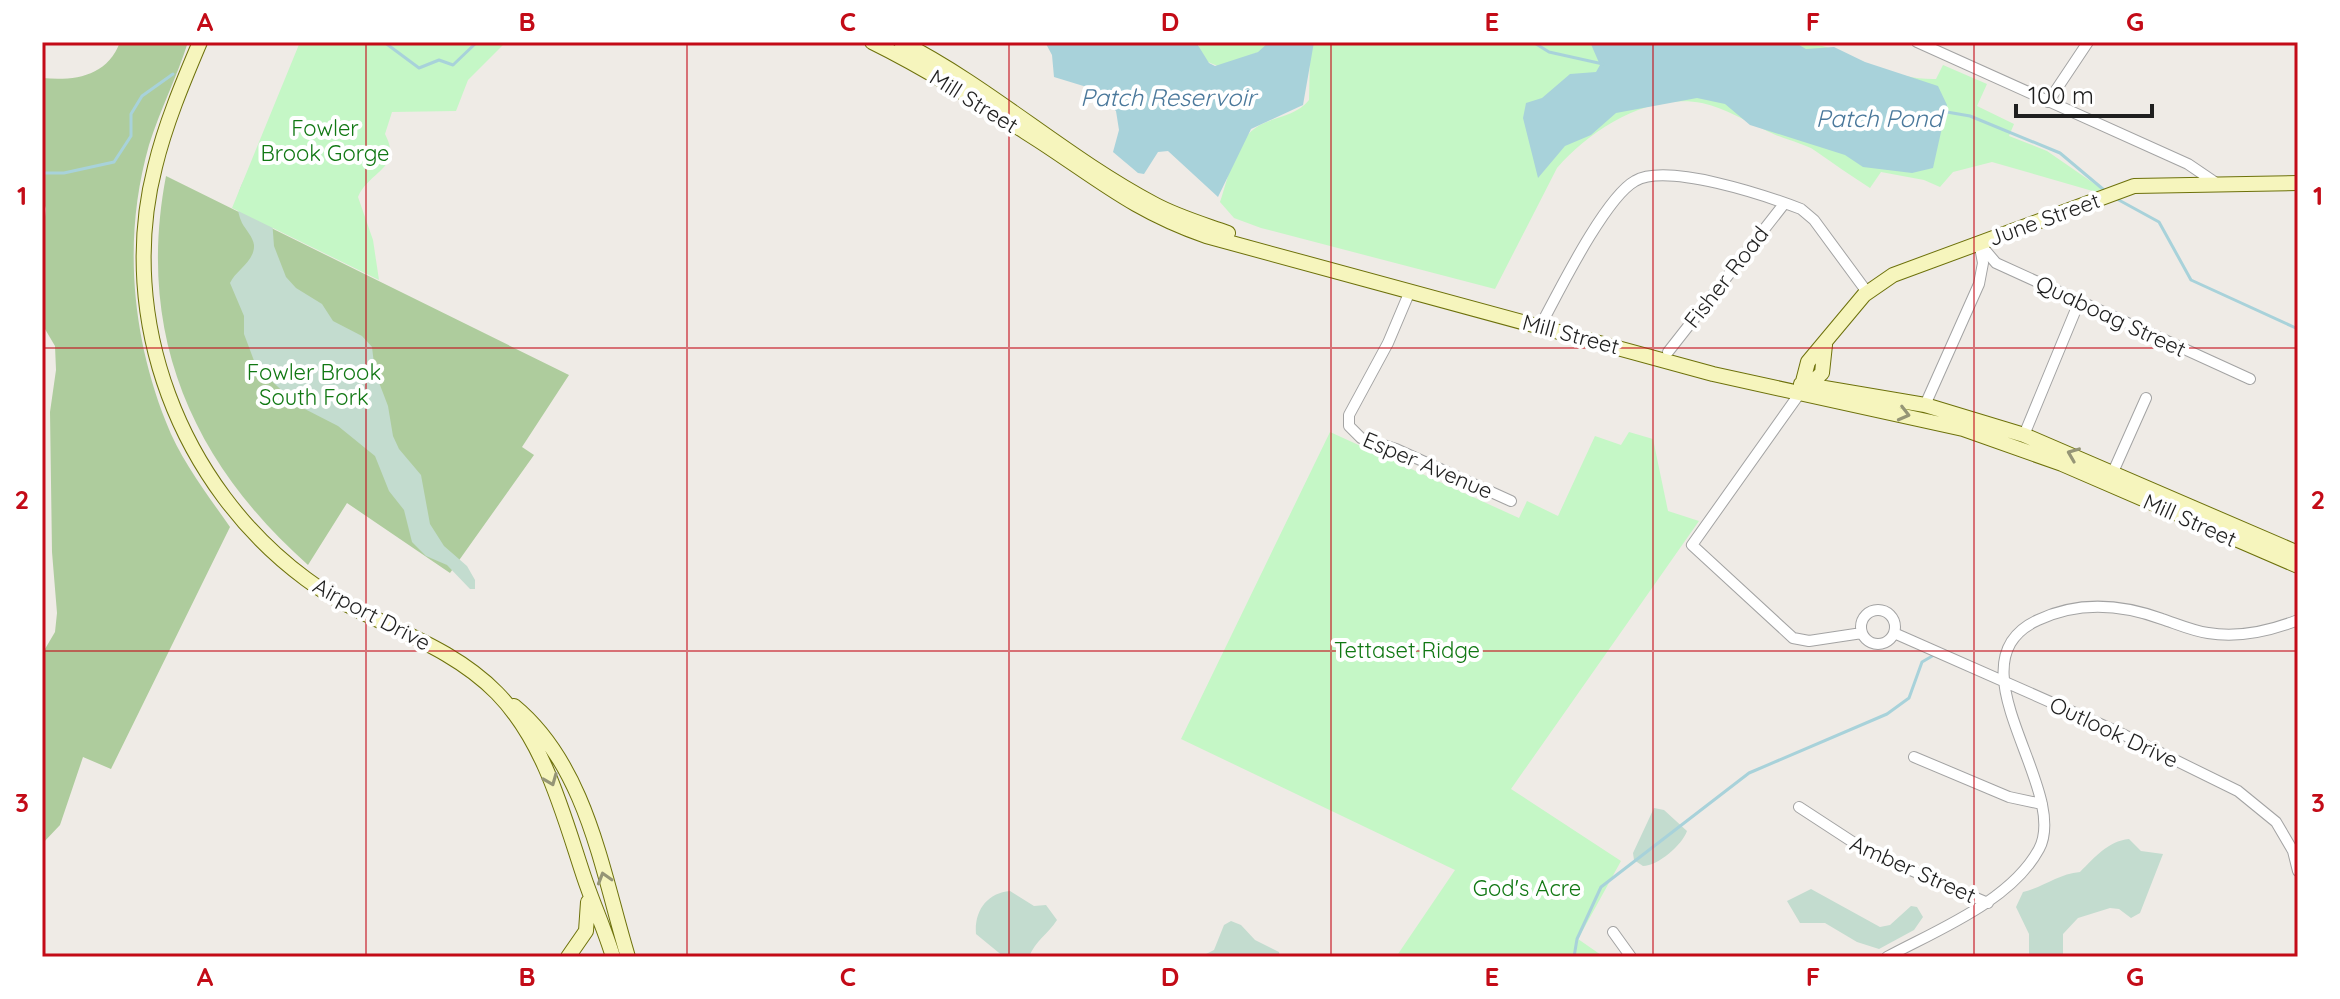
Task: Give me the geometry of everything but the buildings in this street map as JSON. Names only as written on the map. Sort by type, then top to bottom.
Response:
[{"type":"main road","name":"Airport Drive","points":[[200,42],[155,167],[145,241],[150,329],[164,388],[176,416],[224,497],[244,522],[288,564],[325,592],[457,660],[534,725],[574,786],[620,955]]},
{"type":"main road","name":"Mill Street","points":[[872,42],[948,83],[1092,172],[1190,221],[2001,441],[2062,464],[2298,566]]},
{"type":"main road","name":"Mill Street","points":[[901,42],[958,75],[1092,172],[1125,201],[1168,222],[1713,374],[1925,405],[2024,435],[2298,553]]},
{"type":"main road","name":"June Street","points":[[1803,387],[1822,373],[1825,345],[1867,292],[1887,277],[2127,188],[2298,183]]},
{"type":"main road","name":"Airport Drive","points":[[495,691],[544,765],[581,866],[620,955]]},
{"type":"main road","name":"Airport Drive","points":[[568,957],[581,942],[589,916],[581,866]]},
{"type":"main road","points":[[596,957],[620,955]]},
{"type":"street","points":[[1917,42],[2188,164],[2218,184]]},
{"type":"street","points":[[2048,102],[2088,42]]},
{"type":"street","points":[[1544,319],[1613,202],[1637,180],[1652,174],[1675,174],[1801,209],[1814,220],[1867,292]]},
{"type":"street","name":"Fisher Road","points":[[1668,352],[1784,204]]},
{"type":"street","points":[[1925,405],[1979,284],[1983,263],[1979,243]]},
{"type":"street","name":"Quaboag Street","points":[[1979,243],[1996,263],[2250,379]]},
{"type":"street","name":"Esper Avenue","points":[[1410,291],[1388,343],[1349,415],[1349,426],[1361,438],[1396,449],[1511,501]]},
{"type":"street","points":[[2024,435],[2079,302]]},
{"type":"street","points":[[1803,387],[1692,545],[1793,638],[1809,641],[1862,633]]},
{"type":"street","points":[[2113,472],[2146,398]]},
{"type":"street","points":[[1887,957],[1988,903],[2037,853],[2045,828],[2042,804],[2019,740],[2005,682],[2005,660],[2014,639],[2034,621],[2065,611],[2129,607],[2205,633],[2226,635],[2260,631],[2298,620]]},
{"type":"street","points":[[1881,610],[1894,621],[1894,633],[1886,642],[1870,642],[1862,633],[1866,615],[1881,610]]},
{"type":"street","name":"Outlook Drive","points":[[1894,633],[2018,688],[2256,802],[2276,822],[2293,851],[2298,871]]},
{"type":"street","points":[[1914,757],[2009,797],[2042,804]]},
{"type":"street","name":"Amber Street","points":[[1799,807],[1868,852],[1988,903]]},
{"type":"street","points":[[1613,932],[1631,957]]},
{"type":"green space","points":[[120,42],[188,42],[153,132],[141,179],[134,249],[138,320],[154,389],[172,436],[186,463],[230,527],[111,769],[83,757],[60,825],[42,844],[42,654],[55,632],[57,613],[52,552],[50,412],[56,370],[55,346],[42,324],[42,240],[46,209],[42,196],[42,78],[66,79],[98,70],[107,63]]},
{"type":"green space","name":"Fowler Brook Gorge","points":[[300,42],[506,42],[468,80],[456,111],[392,112],[385,134],[390,146],[388,162],[358,197],[373,240],[379,280],[232,208]]},
{"type":"green space","points":[[1200,42],[1273,42],[1261,51],[1220,67],[1208,62],[1198,48]]},
{"type":"green space","points":[[1314,42],[1794,42],[1826,47],[1907,76],[1936,79],[1943,65],[1987,84],[1977,106],[2014,124],[2009,136],[2047,151],[2102,189],[2096,192],[1992,162],[1953,172],[1940,187],[1924,180],[1881,172],[1870,188],[1811,148],[1719,108],[1682,101],[1661,103],[1622,117],[1604,128],[1586,140],[1557,168],[1495,289],[1261,228],[1234,218],[1220,202],[1244,139],[1260,125],[1292,113],[1309,100],[1310,55]]},
{"type":"green space","points":[[252,169],[272,219],[274,246],[286,277],[296,288],[322,304],[333,321],[362,336],[372,347],[375,372],[388,406],[393,436],[399,449],[421,475],[430,524],[444,546],[467,566],[475,580],[475,589],[470,589],[447,565],[426,556],[412,542],[404,510],[389,491],[375,456],[338,426],[297,405],[256,366],[244,334],[244,316],[230,283],[254,251],[252,239],[239,216],[238,201],[243,181]]},
{"type":"green space","name":"Fowler Brook South Fork","points":[[166,176],[569,375],[522,447],[534,455],[450,573],[347,503],[308,565],[267,525],[232,482],[204,438],[182,390],[167,341],[159,288],[159,234]]},
{"type":"green space","name":"Tettaset Ridge","points":[[1330,432],[1519,518],[1527,501],[1558,516],[1595,436],[1621,445],[1629,432],[1653,439],[1668,511],[1699,521],[1511,789],[1621,861],[1578,939],[1604,957],[1396,957],[1455,870],[1181,739]]},
{"type":"green space","points":[[1654,808],[1664,810],[1687,831],[1669,854],[1643,866],[1634,860],[1633,853]]},
{"type":"green space","points":[[2129,839],[2141,851],[2163,854],[2140,913],[2131,918],[2119,909],[2110,908],[2078,918],[2063,934],[2063,957],[2029,957],[2029,934],[2016,907],[2023,892],[2080,872],[2108,847]]},
{"type":"green space","points":[[1811,889],[1880,927],[1890,925],[1911,906],[1917,907],[1923,917],[1914,930],[1879,949],[1857,942],[1825,923],[1800,923],[1787,901]]},
{"type":"green space","points":[[1010,891],[1034,906],[1046,905],[1057,920],[1029,957],[1004,957],[976,934],[977,918],[984,905],[995,895]]},
{"type":"green space","points":[[1231,921],[1241,925],[1255,940],[1279,952],[1280,957],[1200,957],[1214,950],[1224,925]]},
{"type":"water","name":"Patch Reservoir","points":[[1045,42],[1196,42],[1209,63],[1215,66],[1258,52],[1269,42],[1314,42],[1303,105],[1251,129],[1218,197],[1168,151],[1158,152],[1144,174],[1138,173],[1113,152],[1119,130],[1116,111],[1090,88],[1054,77],[1052,55]]},
{"type":"water","name":"Patch Pond","points":[[1590,42],[1794,42],[1806,49],[1834,47],[1865,62],[1938,86],[1947,105],[1933,168],[1912,173],[1863,167],[1845,155],[1750,125],[1725,104],[1697,98],[1616,113],[1591,135],[1565,146],[1538,178],[1523,118],[1526,103],[1542,98],[1570,74],[1596,72],[1600,65]]},
{"type":"waterway","points":[[384,42],[419,68],[439,60],[453,65],[477,42]]},
{"type":"waterway","points":[[1533,42],[1549,52],[1603,64]]},
{"type":"waterway","points":[[42,173],[64,173],[114,162],[131,136],[131,114],[142,96],[173,74]]},
{"type":"waterway","points":[[1941,111],[1970,116],[2060,153],[2104,190]]},
{"type":"waterway","points":[[2117,199],[2159,222],[2191,280],[2298,329]]},
{"type":"waterway","points":[[1574,957],[1577,939],[1601,887],[1749,773],[1887,714],[1909,698],[1922,662],[1934,655]]},
{"type":"park label","name":"God's Acre","points":[[1527,888]]}]
